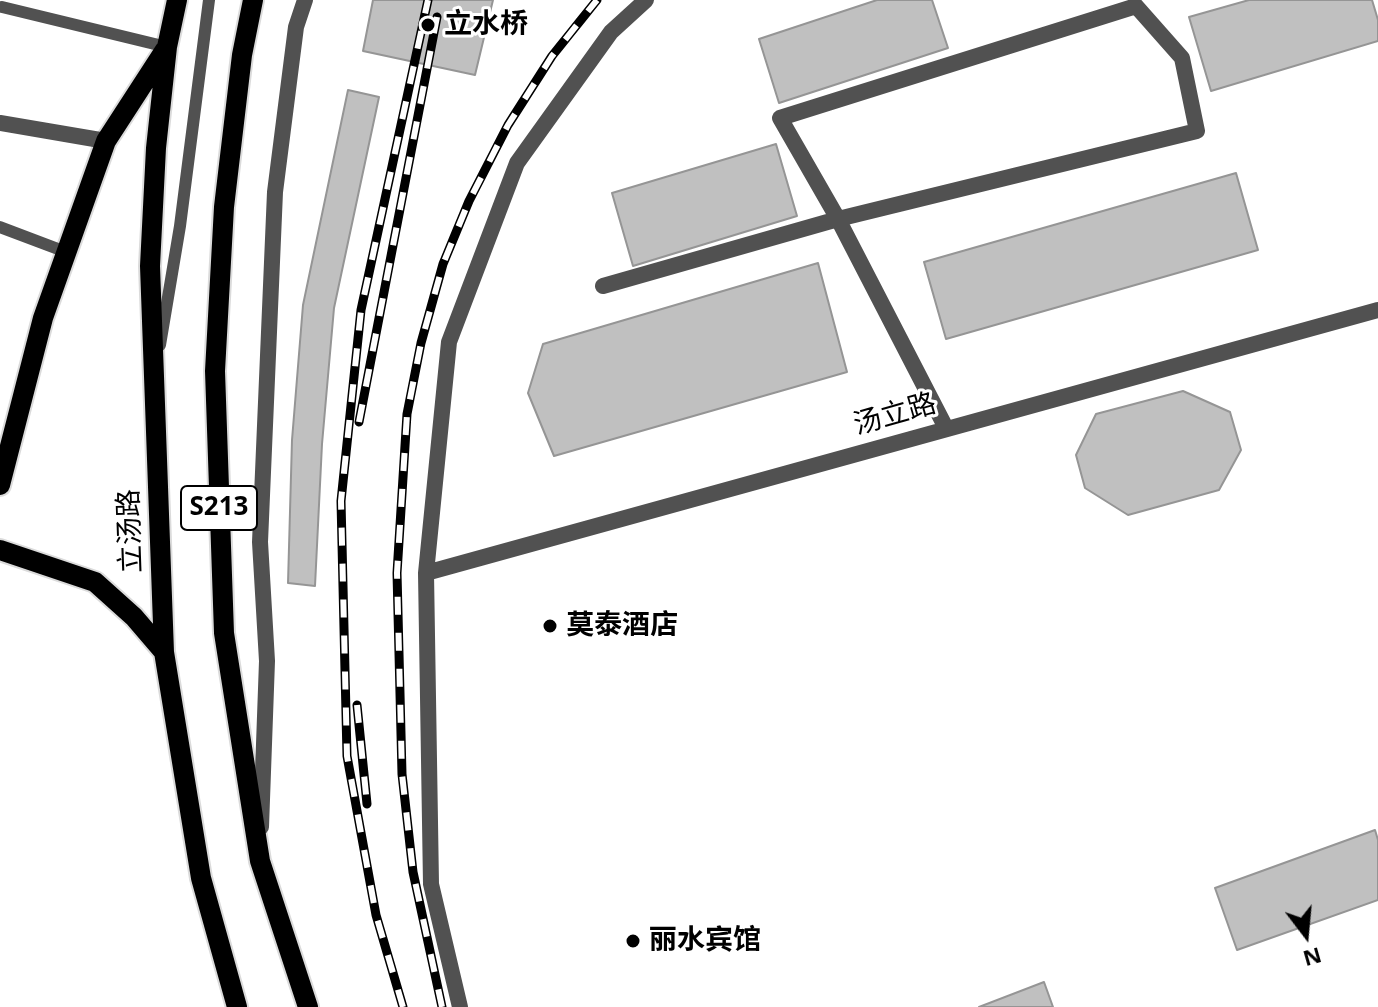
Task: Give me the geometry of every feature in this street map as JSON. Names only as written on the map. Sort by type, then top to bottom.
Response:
[{"type":"main road","name":"立汤路","points":[[177,0],[167,47],[156,148],[150,266],[164,652],[201,878],[237,1007]]},
{"type":"main road","name":"S213","points":[[253,0],[242,55],[224,207],[215,371],[224,633],[260,861],[308,1007]]},
{"type":"main road","points":[[0,485],[43,318],[106,141],[167,47]]},
{"type":"main road","points":[[0,550],[95,582],[164,652]]},
{"type":"street","name":"立汤路","points":[[165,0],[167,47]]},
{"type":"street","name":"S213","points":[[260,861],[267,661],[260,542],[275,192],[296,27],[305,0]]},
{"type":"street","points":[[460,1007],[431,884],[426,573],[449,342],[517,163],[611,32],[646,0]]},
{"type":"street","points":[[603,286],[838,219],[1197,131],[1182,58],[1136,6],[780,118],[838,219],[946,428]]},
{"type":"street","points":[[0,123],[106,141]]},
{"type":"street","name":"汤立路","points":[[426,573],[1378,310]]},
{"type":"lane","points":[[155,376],[180,226],[209,0]]},
{"type":"lane","points":[[2,7],[167,47]]},
{"type":"lane","points":[[0,227],[66,252]]},
{"type":"lane","points":[[0,239],[15,235]]},
{"type":"building","name":"立水桥","points":[[373,0],[493,0],[475,75],[363,51]]},
{"type":"building","points":[[877,0],[932,0],[948,48],[779,103],[759,39]]},
{"type":"building","points":[[1249,0],[1372,0],[1378,20],[1378,41],[1211,91],[1189,17]]},
{"type":"building","points":[[348,90],[379,97],[334,308],[322,444],[315,586],[288,583],[292,440],[303,305]]},
{"type":"building","points":[[776,144],[797,216],[633,266],[612,193]]},
{"type":"building","points":[[1236,173],[1258,250],[946,339],[924,262]]},
{"type":"building","points":[[818,263],[847,372],[554,456],[528,393],[543,344]]},
{"type":"building","points":[[1183,391],[1230,412],[1241,450],[1219,490],[1128,515],[1085,488],[1076,455],[1096,414]]},
{"type":"building","points":[[1375,830],[1378,840],[1378,900],[1237,950],[1215,888]]},
{"type":"building","points":[[1044,982],[1053,1007],[979,1007]]},
{"type":"railway","points":[[403,1007],[376,915],[347,756],[341,501],[361,310],[428,0]]},
{"type":"railway","points":[[442,1007],[413,872],[402,774],[397,573],[407,414],[421,343],[443,264],[469,201],[508,125],[552,56],[597,0]]},
{"type":"railway","points":[[359,422],[437,17]]},
{"type":"railway","points":[[357,705],[367,804]]},
{"type":"place","name":"立水桥","points":[[428,25]]},
{"type":"place","name":"莫泰酒店","points":[[550,626]]},
{"type":"place","name":"丽水宾馆","points":[[633,941]]}]
